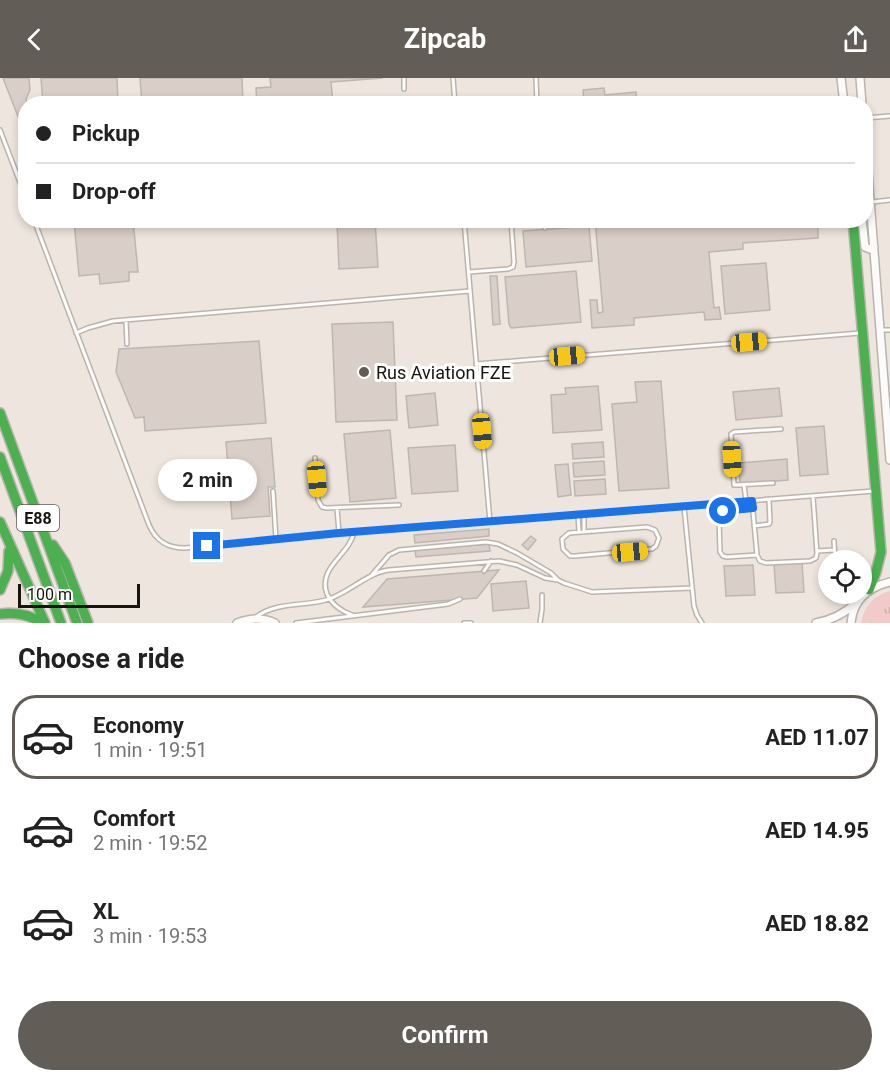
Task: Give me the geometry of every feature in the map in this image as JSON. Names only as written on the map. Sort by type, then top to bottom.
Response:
[{"type":"main road","points":[[854,228],[881,552],[879,566],[872,584]]},
{"type":"main road","name":"E88","points":[[0,413],[77,623]]},
{"type":"main road","name":"E88","points":[[0,457],[61,623]]},
{"type":"main road","points":[[0,590],[5,582],[10,562],[1,526]]},
{"type":"main road","points":[[1,526],[44,623]]},
{"type":"main road","points":[[46,537],[65,563],[88,623]]},
{"type":"main road","points":[[0,614],[18,612],[44,623]]},
{"type":"street","points":[[842,78],[843,96]]},
{"type":"street","points":[[860,78],[861,96]]},
{"type":"street","points":[[863,228],[865,247],[870,249],[874,247]]},
{"type":"street","points":[[872,228],[890,460]]},
{"type":"street","points":[[872,588],[890,582]]},
{"type":"street","points":[[816,623],[840,615],[855,604]]},
{"type":"street","points":[[851,623],[857,604]]},
{"type":"street","points":[[237,623],[254,618],[275,623]]},
{"type":"lane","points":[[404,78],[404,89]]},
{"type":"lane","points":[[453,78],[454,96]]},
{"type":"lane","points":[[536,78],[537,96]]},
{"type":"lane","points":[[873,117],[890,116]]},
{"type":"lane","points":[[0,130],[18,177]]},
{"type":"lane","points":[[873,202],[890,200]]},
{"type":"lane","points":[[37,228],[148,525],[156,538],[177,548],[876,491]]},
{"type":"lane","points":[[465,228],[490,522]]},
{"type":"lane","points":[[468,272],[513,267],[512,228]]},
{"type":"lane","points":[[76,333],[100,324],[126,320],[470,291]]},
{"type":"lane","points":[[126,320],[128,344]]},
{"type":"lane","points":[[880,330],[890,330]]},
{"type":"lane","points":[[476,364],[862,333]]},
{"type":"lane","points":[[773,483],[736,486],[734,484],[732,433],[781,429]]},
{"type":"lane","points":[[315,458],[320,505],[324,508],[399,505]]},
{"type":"lane","points":[[744,485],[746,502]]},
{"type":"lane","points":[[273,491],[276,539]]},
{"type":"lane","points":[[752,501],[757,555],[763,563],[777,563],[816,558],[813,497]]},
{"type":"lane","points":[[754,526],[770,522],[769,500]]},
{"type":"lane","points":[[684,507],[694,606],[702,623]]},
{"type":"lane","points":[[337,508],[339,533]]},
{"type":"lane","points":[[753,508],[726,510],[721,513],[719,519],[720,552],[727,557],[757,555]]},
{"type":"lane","points":[[584,514],[584,531]]},
{"type":"lane","points":[[578,515],[579,532]]},
{"type":"lane","points":[[647,526],[655,530],[659,538],[656,546],[648,550],[570,556],[563,549],[562,539],[569,533],[579,532],[647,526]]},
{"type":"lane","points":[[353,616],[344,612],[330,599],[325,581],[328,572],[350,544],[354,532]]},
{"type":"lane","points":[[834,541],[834,550]]},
{"type":"lane","points":[[371,576],[389,555],[399,550],[486,542],[498,544],[517,553],[551,573],[558,580]]},
{"type":"lane","points":[[254,618],[273,608],[330,599],[382,571],[491,561],[506,561],[545,578],[592,592],[692,588]]},
{"type":"lane","points":[[484,571],[491,561]]},
{"type":"lane","points":[[540,623],[542,595]]},
{"type":"lane","points":[[296,623],[448,604],[460,599]]},
{"type":"lane","points":[[465,623],[471,623]]},
{"type":"green space","points":[[890,591],[890,623],[861,623],[865,611],[879,595]]},
{"type":"building","points":[[3,78],[29,78],[30,90],[27,96],[18,96],[18,116]]},
{"type":"building","points":[[41,78],[117,78],[118,96],[42,96]]},
{"type":"building","points":[[140,78],[242,78],[243,96],[141,96]]},
{"type":"building","points":[[270,78],[383,78],[331,82],[332,96],[256,96],[256,88],[271,87]]},
{"type":"building","points":[[604,88],[605,95],[636,92],[636,96],[583,96],[583,90]]},
{"type":"building","points":[[75,228],[134,228],[138,272],[129,272],[129,281],[100,284],[99,274],[79,276]]},
{"type":"building","points":[[337,228],[376,228],[378,267],[339,269]]},
{"type":"building","points":[[589,228],[592,261],[526,267],[523,231]]},
{"type":"building","points":[[596,228],[818,228],[818,238],[743,243],[743,249],[709,252],[714,308],[719,307],[721,319],[705,320],[704,312],[634,318],[634,325],[592,328],[590,300],[597,300],[598,313],[603,312]]},
{"type":"building","points":[[766,263],[770,310],[725,314],[721,266]]},
{"type":"building","points":[[576,271],[581,322],[511,328],[505,277]]},
{"type":"building","points":[[490,276],[497,276],[500,324],[493,325]]},
{"type":"building","name":"Rus Aviation FZE","points":[[393,322],[397,420],[336,422],[332,324]]},
{"type":"building","points":[[259,341],[266,423],[145,431],[144,417],[135,418],[116,372],[119,349]]},
{"type":"building","points":[[661,381],[669,488],[619,491],[612,404],[637,402],[635,382]]},
{"type":"building","points":[[598,386],[602,430],[553,433],[551,395],[566,394],[565,388]]},
{"type":"building","points":[[779,388],[782,416],[736,420],[733,392]]},
{"type":"building","points":[[435,393],[438,425],[409,428],[406,396]]},
{"type":"building","points":[[824,426],[828,474],[800,476],[796,428]]},
{"type":"building","points":[[390,430],[396,498],[350,502],[344,434]]},
{"type":"building","points":[[271,438],[275,487],[268,487],[270,516],[232,519],[226,442]]},
{"type":"building","points":[[603,442],[604,457],[573,459],[572,444]]},
{"type":"building","points":[[455,445],[458,491],[412,494],[408,448]]},
{"type":"building","points":[[787,459],[788,480],[740,484],[739,463]]},
{"type":"building","points":[[604,461],[605,475],[574,477],[573,463]]},
{"type":"building","points":[[568,464],[571,495],[558,497],[555,465]]},
{"type":"building","points":[[605,479],[606,494],[575,496],[574,481]]},
{"type":"building","points":[[489,529],[489,536],[415,543],[414,535]]},
{"type":"building","points":[[531,536],[536,540],[528,550],[522,545]]},
{"type":"building","points":[[489,544],[490,551],[416,557],[415,550]]},
{"type":"building","points":[[802,563],[804,592],[776,593],[774,564]]},
{"type":"building","points":[[753,565],[755,595],[726,596],[724,566]]},
{"type":"building","points":[[499,570],[477,598],[363,607],[387,579]]},
{"type":"building","points":[[526,581],[529,608],[493,611],[491,584]]},
{"type":"traffic: fast","points":[[854,228],[881,552],[872,582]]},
{"type":"traffic: fast","points":[[0,413],[77,623]]},
{"type":"traffic: fast","points":[[0,457],[61,623]]},
{"type":"traffic: fast","points":[[0,522],[45,623]]},
{"type":"traffic: fast","points":[[53,545],[65,563],[88,623]]},
{"type":"traffic: fast","points":[[0,590],[8,571],[9,551]]},
{"type":"traffic: fast","points":[[0,614],[22,614],[42,623]]},
{"type":"place","name":"Rus Aviation FZE","points":[[364,372]]},
{"type":"route","points":[[207,546],[339,533],[752,501],[753,508],[723,511]]}]
